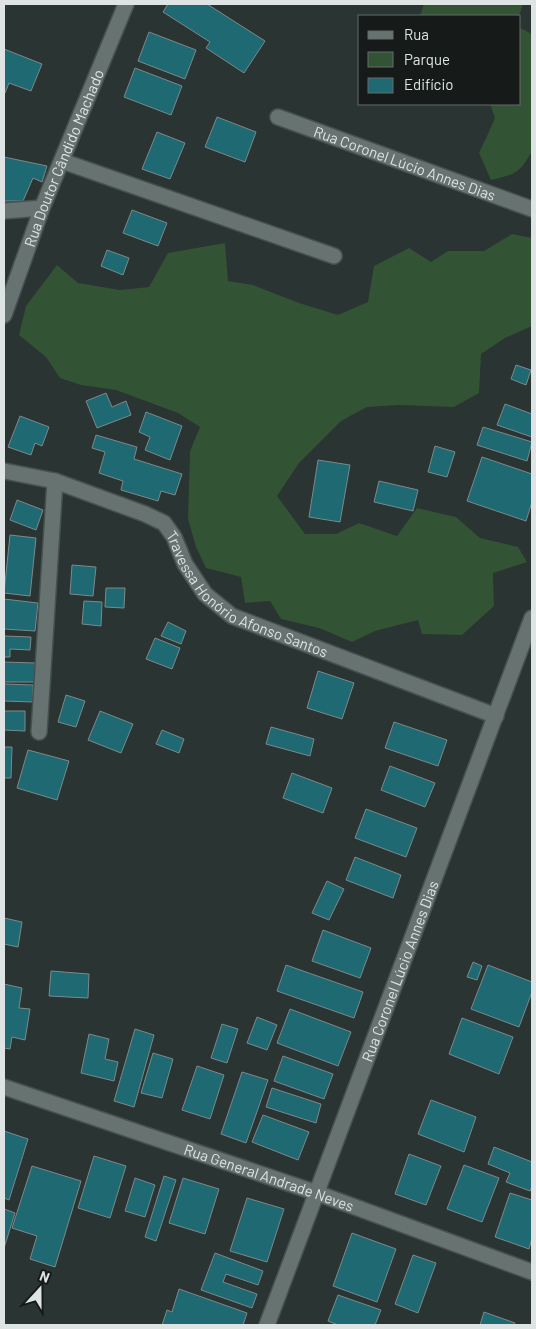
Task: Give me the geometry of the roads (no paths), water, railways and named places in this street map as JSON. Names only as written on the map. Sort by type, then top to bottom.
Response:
[{"type":"street","name":"Rua Doutor Cândido Machado","points":[[4,315],[42,208],[126,4]]},
{"type":"street","name":"Rua Coronel Lúcio Annes Dias","points":[[278,117],[532,209]]},
{"type":"street","points":[[62,161],[334,256]]},
{"type":"street","points":[[4,211],[42,208]]},
{"type":"street","name":"Travessa Honório Afonso Santos","points":[[4,472],[55,482],[145,514],[164,523],[174,537],[185,564],[205,594],[232,616],[496,716]]},
{"type":"street","points":[[39,732],[55,482]]},
{"type":"street","name":"Rua Coronel Lúcio Annes Dias","points":[[268,1325],[532,618]]},
{"type":"street","name":"Rua General Andrade Neves","points":[[4,1087],[317,1193],[532,1272]]}]
